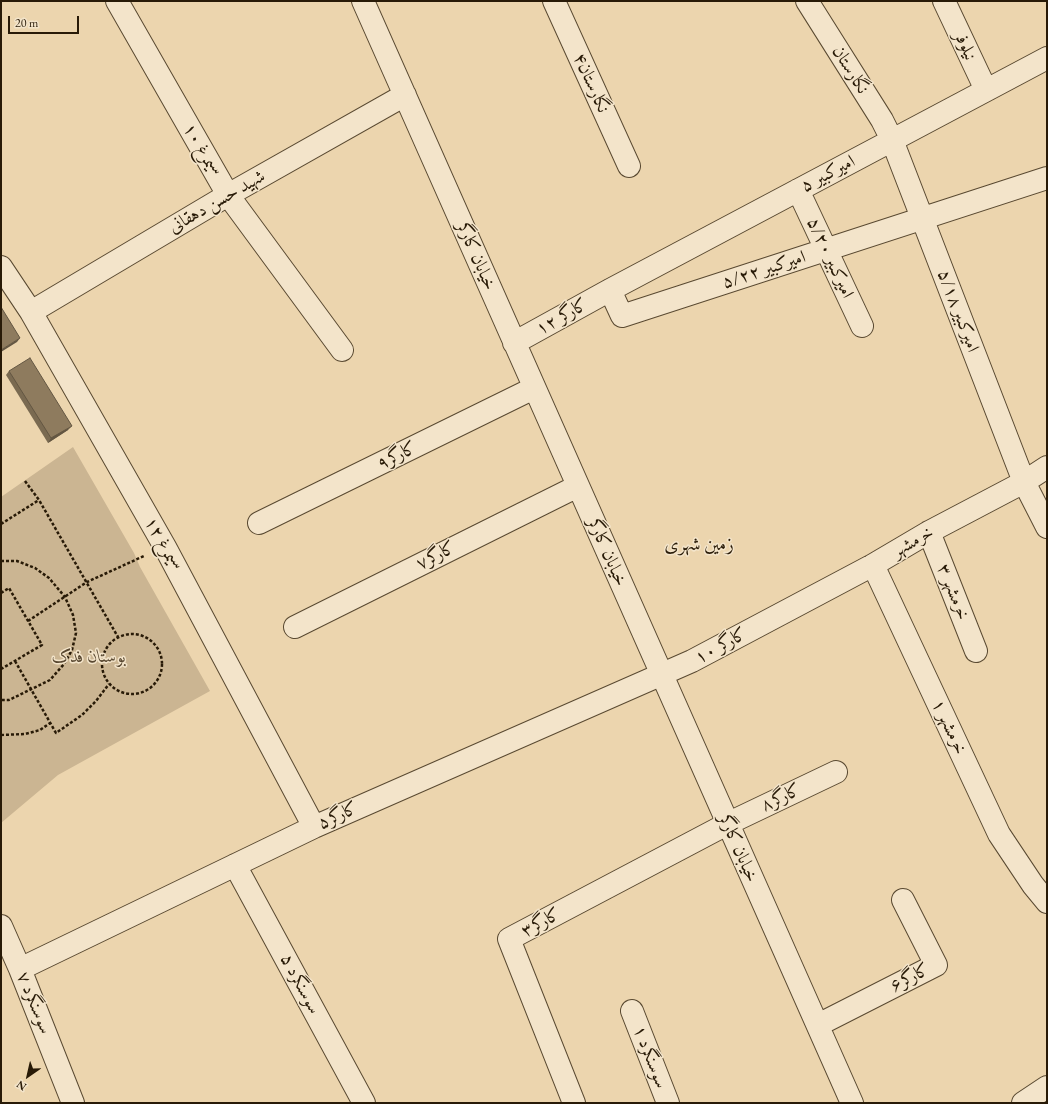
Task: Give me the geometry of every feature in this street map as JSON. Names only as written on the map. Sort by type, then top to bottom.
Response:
[{"type":"street","name":"سیمرغ ۱۰","points":[[117,1],[228,195],[342,350]]},
{"type":"street","name":"خیابان کارگر","points":[[363,1],[852,1103]]},
{"type":"street","name":"نگارستان۴","points":[[554,1],[629,166]]},
{"type":"street","name":"نگارستان","points":[[807,1],[882,120],[892,140]]},
{"type":"street","name":"نیلوفر","points":[[944,1],[986,90]]},
{"type":"street","name":"امیرکبیر ۵","points":[[610,290],[1047,58]]},
{"type":"street","name":"شهید حسن دهقانی","points":[[31,312],[228,195],[405,95]]},
{"type":"street","name":"امیرکبیر ۵/۱۸","points":[[892,140],[1024,482],[1047,527]]},
{"type":"street","name":"امیرکبیر ۵/۲۲","points":[[610,290],[622,316],[1047,178]]},
{"type":"street","name":"امیرکبیر ۵/۲۰","points":[[798,190],[862,326]]},
{"type":"street","name":"سیمرغ ۱۲","points":[[1,267],[31,312],[165,547],[314,827]]},
{"type":"street","name":"کارگر ۱۲","points":[[514,343],[610,290]]},
{"type":"street","name":"کارگر۹","points":[[259,523],[534,388]]},
{"type":"street","name":"خرمشهر","points":[[778,616],[873,565],[929,532],[1024,482],[1047,467]]},
{"type":"street","name":"کارگر۷","points":[[295,627],[578,486]]},
{"type":"street","name":"خرمشهر ۳","points":[[929,532],[976,651]]},
{"type":"street","name":"خرمشهر ۱","points":[[873,565],[999,834],[1033,885],[1047,902]]},
{"type":"street","name":"کارگر ۱۰","points":[[662,675],[778,616]]},
{"type":"street","name":"کارگر۵","points":[[20,969],[314,827],[662,675]]},
{"type":"street","name":"کارگر۸","points":[[727,824],[836,772]]},
{"type":"street","name":"کارگر۳","points":[[574,1103],[509,940],[727,824]]},
{"type":"street","name":"سوسنگرد ۵","points":[[235,865],[364,1103]]},
{"type":"street","name":"کارگر۶","points":[[818,1025],[936,965],[903,900]]},
{"type":"street","name":"سوسنگرد ۷","points":[[1,926],[74,1103]]},
{"type":"street","name":"سوسنگرد ۱","points":[[632,1011],[668,1103]]},
{"type":"street","points":[[1028,1102],[1047,1087]]},
{"type":"path","points":[[25,481],[39,500],[118,637]]},
{"type":"path","points":[[1,524],[39,500]]},
{"type":"path","points":[[28,621],[87,582],[165,547]]},
{"type":"path","points":[[1,561],[18,561],[35,568],[49,578],[65,597],[73,615],[76,633],[72,650],[64,664],[50,680],[9,700],[1,700]]},
{"type":"path","points":[[1,593],[9,588],[42,645],[1,669]]},
{"type":"path","points":[[128,634],[137,634],[154,643],[162,660],[162,670],[153,686],[144,692],[135,694],[121,692],[110,684],[104,671],[103,658],[111,642],[118,637],[128,634]]},
{"type":"path","points":[[15,661],[56,733],[82,715],[110,684]]},
{"type":"path","points":[[1,735],[25,734],[40,730],[50,723]]},
{"type":"green space","name":"بوستان فدک","points":[[73,447],[134,553],[140,567],[210,691],[58,775],[1,823],[1,497]]},
{"type":"building","points":[[1,307],[20,338],[1,350]]},
{"type":"building","points":[[30,358],[72,426],[51,438],[9,371]]},
{"type":"district","name":"زمین شهری","points":[[699,545]]}]
